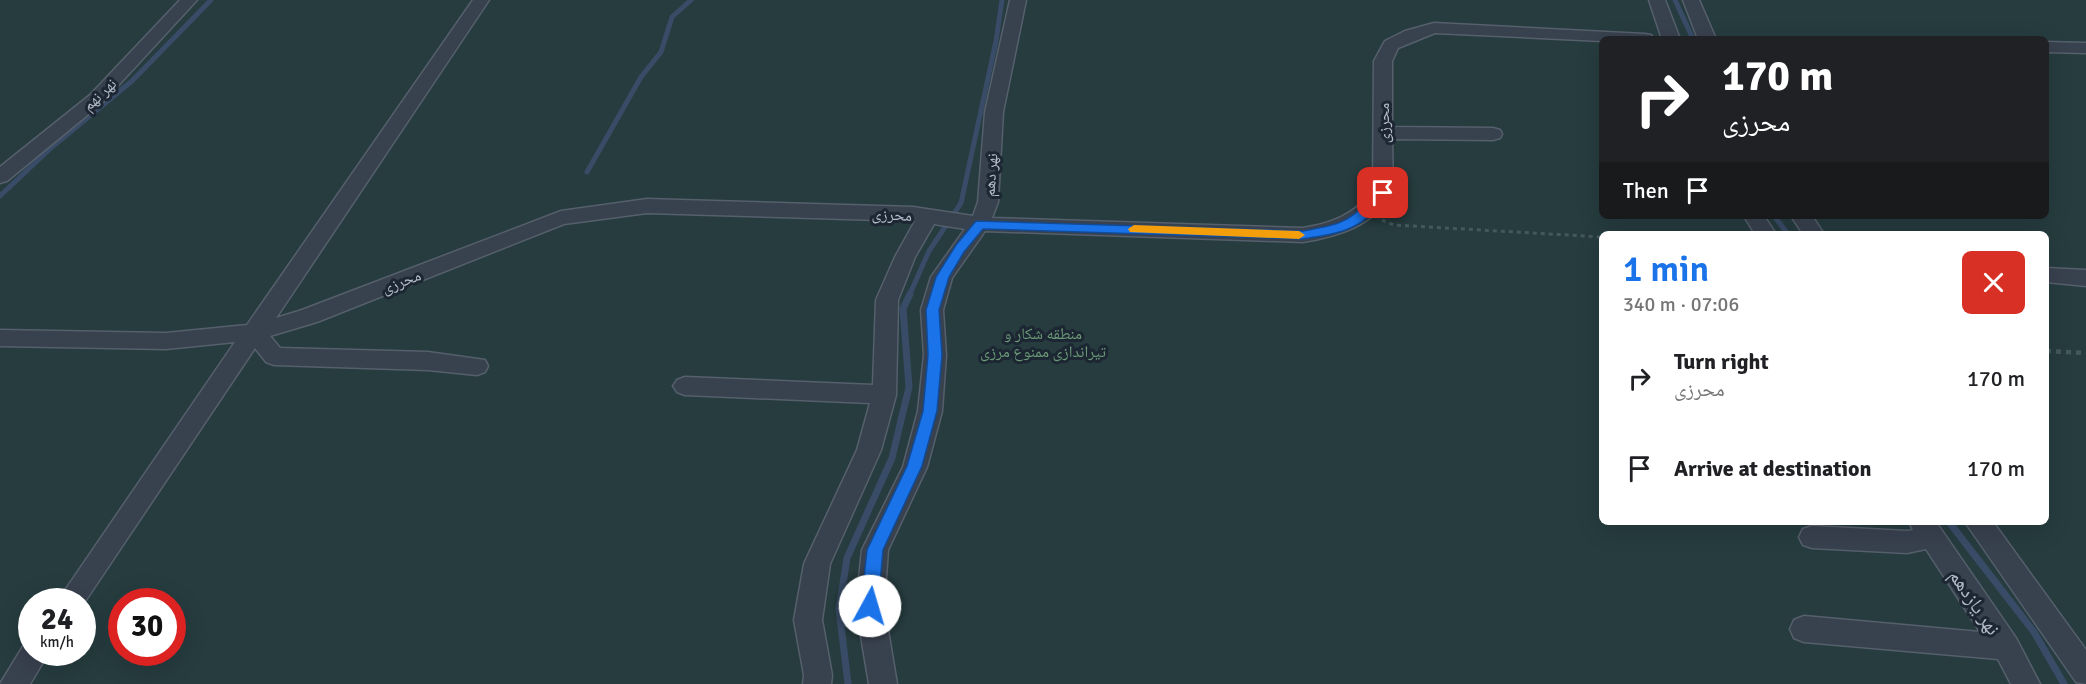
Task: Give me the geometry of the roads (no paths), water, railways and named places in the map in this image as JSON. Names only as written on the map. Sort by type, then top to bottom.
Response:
[{"type":"street","name":"نهر نهم","points":[[0,177],[96,99],[189,0]]},
{"type":"street","points":[[80,588],[481,0]]},
{"type":"street","name":"نهر دهم","points":[[883,684],[870,606],[875,550],[915,466],[930,411],[935,355],[932,310],[942,277],[988,202],[994,112],[1018,0]]},
{"type":"street","points":[[1657,0],[1670,36]]},
{"type":"street","points":[[1691,0],[1706,36]]},
{"type":"street","name":"محرزی","points":[[0,338],[166,341],[255,332],[309,316],[561,218],[647,206],[933,217],[974,223],[1303,235],[1340,229],[1365,214],[1383,193],[1383,61],[1391,45],[1411,35],[1434,28],[1599,36]]},
{"type":"street","points":[[2049,47],[2086,48]]},
{"type":"street","points":[[1384,133],[1493,134]]},
{"type":"street","points":[[818,684],[808,620],[817,564],[868,450],[884,395],[886,300],[904,257],[933,217]]},
{"type":"street","points":[[2049,275],[2086,278]]},
{"type":"street","points":[[255,332],[274,356],[428,361],[477,366]]},
{"type":"street","points":[[685,386],[884,395]]},
{"type":"street","points":[[1980,525],[2086,673]]},
{"type":"street","points":[[1812,537],[1907,542],[1927,530]]},
{"type":"street","name":"نهر یازدهم","points":[[1927,530],[2006,647],[2026,684]]},
{"type":"street","points":[[1804,629],[2006,647]]},
{"type":"street","points":[[14,684],[26,666]]},
{"type":"waterway","points":[[0,196],[52,147],[132,81],[211,0]]},
{"type":"waterway","points":[[587,172],[641,77],[661,52],[672,17],[691,0]]},
{"type":"waterway","points":[[909,296],[929,251],[961,203],[996,41],[1002,0]]},
{"type":"waterway","points":[[1675,0],[1692,36]]},
{"type":"waterway","points":[[1776,219],[1786,231]]},
{"type":"waterway","points":[[848,684],[839,609],[847,558],[892,458],[909,387],[903,309],[910,294]]},
{"type":"waterway","points":[[1951,525],[2034,632],[2064,684]]},
{"type":"park label","name":"منطقه شکار و تیراندازی ممنوع مرزی","points":[[1043,342]]}]
